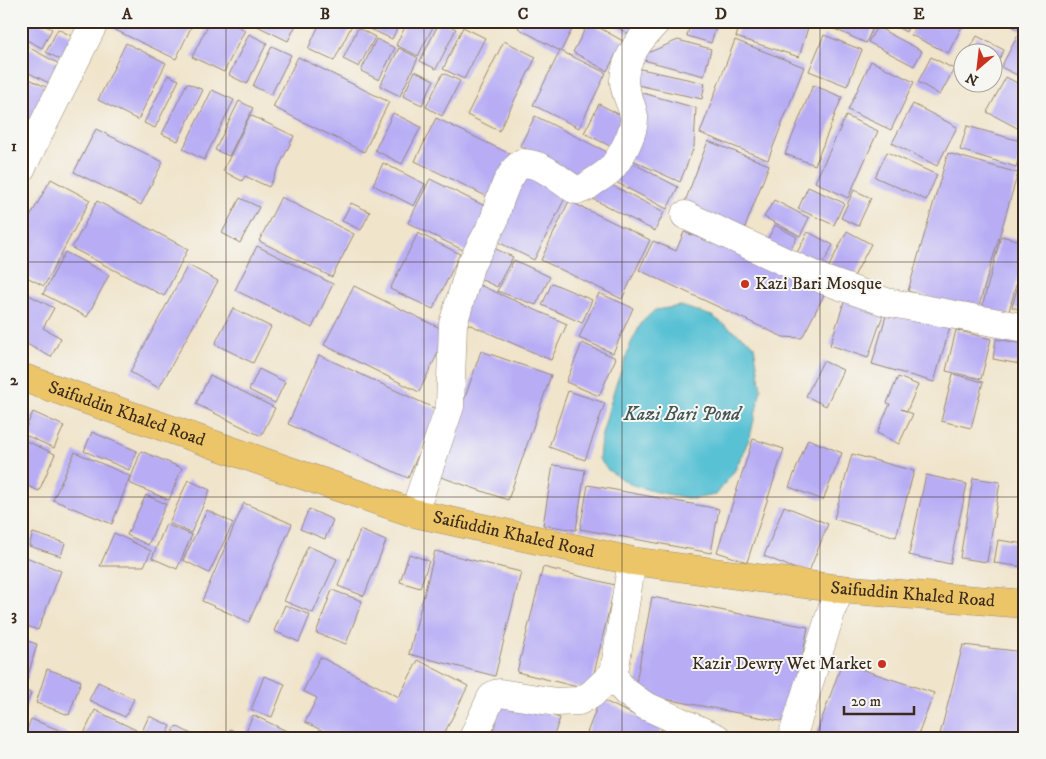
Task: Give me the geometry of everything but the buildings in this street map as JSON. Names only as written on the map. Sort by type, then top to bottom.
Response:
[{"type":"main road","name":"Saifuddin Khaled Road","points":[[21,377],[414,513],[632,561],[840,589],[1025,604]]},
{"type":"street","points":[[21,169],[95,21]]},
{"type":"street","points":[[414,513],[450,406],[453,324],[470,266],[494,221],[506,184],[522,163],[540,167],[576,190],[580,190],[609,172],[622,152],[634,123],[634,114],[623,81],[627,67],[634,47],[657,21]]},
{"type":"street","points":[[685,215],[824,280],[864,295],[886,302],[1025,328]]},
{"type":"street","points":[[632,561],[614,673],[617,682],[626,692],[644,705],[717,738]]},
{"type":"street","points":[[792,738],[840,589]]},
{"type":"street","points":[[473,738],[491,698],[495,694],[500,693],[556,702],[579,701],[592,694],[614,673]]},
{"type":"water","name":"Kazi Bari Pond","points":[[681,306],[712,316],[754,345],[761,389],[750,437],[735,470],[716,495],[692,499],[652,491],[630,484],[608,470],[599,459],[601,438],[614,390],[631,343],[642,322],[655,310]]},
{"type":"place","name":"Kazi Bari Mosque","points":[[745,284]]},
{"type":"place","name":"Kazir Dewry Wet Market","points":[[882,664]]}]
